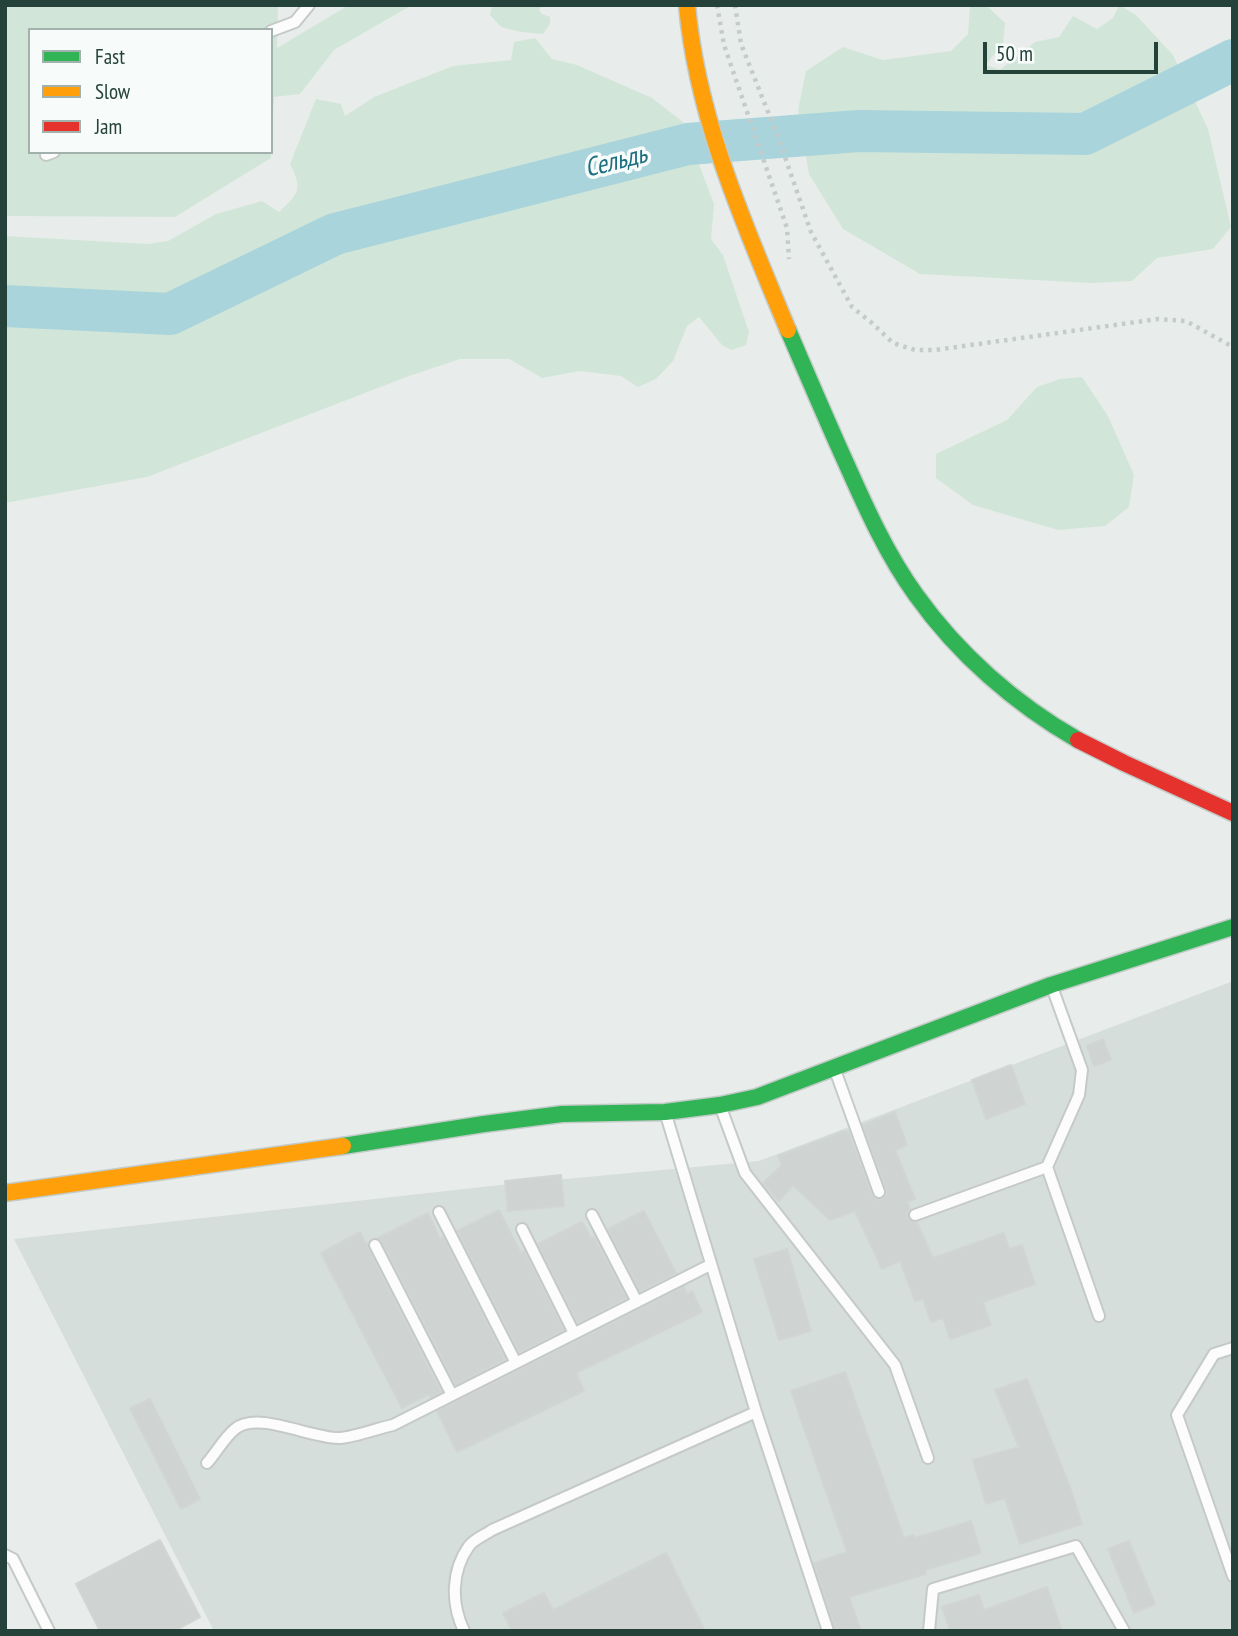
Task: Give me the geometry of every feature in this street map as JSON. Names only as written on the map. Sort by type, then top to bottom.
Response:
[{"type":"street","points":[[687,5],[696,68],[708,118],[750,239],[862,498],[889,553],[925,608],[964,652],[1009,692],[1060,730],[1233,813]]},
{"type":"street","points":[[5,1193],[536,1117],[665,1112],[757,1097],[1051,985],[1233,927]]},
{"type":"lane","points":[[273,30],[295,22],[309,5]]},
{"type":"lane","points":[[1051,985],[1082,1070],[1079,1095],[1047,1167],[1098,1316]]},
{"type":"lane","points":[[834,1068],[879,1192]]},
{"type":"lane","points":[[720,1105],[745,1173],[895,1364],[928,1458]]},
{"type":"lane","points":[[665,1112],[756,1412],[828,1631]]},
{"type":"lane","points":[[915,1215],[1047,1167]]},
{"type":"lane","points":[[439,1212],[516,1363]]},
{"type":"lane","points":[[592,1215],[637,1302]]},
{"type":"lane","points":[[522,1229],[574,1334]]},
{"type":"lane","points":[[375,1245],[452,1395]]},
{"type":"lane","points":[[207,1463],[235,1429],[247,1423],[265,1422],[341,1438],[393,1425],[710,1265]]},
{"type":"lane","points":[[1233,1348],[1214,1354],[1177,1415],[1233,1576]]},
{"type":"lane","points":[[464,1631],[458,1619],[454,1591],[459,1565],[470,1543],[492,1530],[756,1412]]},
{"type":"lane","points":[[929,1631],[933,1589],[1076,1546],[1124,1631]]},
{"type":"lane","points":[[5,1555],[13,1559],[49,1631]]},
{"type":"path","points":[[717,5],[724,45],[787,228],[790,264]]},
{"type":"path","points":[[735,5],[741,44],[778,137],[811,232],[852,307],[894,343],[915,351],[935,350],[1158,319],[1186,321],[1233,347]]},
{"type":"shaded area","points":[[1233,981],[1233,1631],[214,1631],[14,1239],[500,1185],[759,1161]]},
{"type":"green space","points":[[5,5],[278,5],[277,48],[349,5],[412,5],[334,50],[300,94],[274,97],[273,114],[273,28],[28,28],[28,154],[271,154],[271,158],[175,217],[5,216]]},
{"type":"green space","points":[[492,5],[544,5],[539,9],[542,14],[550,17],[550,24],[543,34],[501,27],[490,15]]},
{"type":"green space","points":[[986,5],[1005,23],[1003,43],[986,65],[1000,70],[1035,42],[1059,37],[1073,16],[1097,29],[1113,18],[1119,5],[1136,15],[1173,55],[1208,129],[1231,227],[1213,249],[1157,258],[1132,281],[1092,283],[920,274],[843,229],[809,174],[798,110],[806,71],[843,47],[883,60],[951,51],[968,34],[970,6]]},
{"type":"green space","points":[[535,38],[552,59],[577,65],[652,98],[683,122],[714,204],[711,239],[723,255],[749,332],[746,345],[731,350],[722,345],[699,317],[687,326],[673,361],[656,379],[638,387],[621,376],[579,371],[542,378],[509,359],[460,359],[147,477],[5,503],[5,236],[148,244],[168,241],[216,214],[262,201],[279,212],[297,191],[297,180],[290,164],[316,99],[341,104],[345,116],[374,97],[453,66],[511,60],[514,42]]},
{"type":"green space","points":[[1082,377],[1108,416],[1134,475],[1129,507],[1105,526],[1058,530],[973,505],[936,478],[936,454],[1007,420],[1037,387],[1060,379]]},
{"type":"building","points":[[1103,1039],[1111,1060],[1094,1066],[1087,1046]]},
{"type":"building","points":[[1011,1065],[1025,1104],[986,1119],[972,1080]]},
{"type":"building","points":[[895,1112],[907,1145],[895,1150],[915,1199],[907,1202],[910,1209],[907,1217],[917,1223],[933,1258],[1004,1233],[1009,1249],[1022,1245],[1035,1284],[983,1302],[991,1325],[950,1339],[943,1318],[931,1322],[923,1299],[915,1301],[900,1261],[882,1269],[855,1211],[830,1220],[793,1185],[779,1201],[763,1183],[782,1165],[778,1156],[848,1131],[872,1195],[877,1200],[882,1199],[887,1194],[886,1189],[863,1125]]},
{"type":"building","points":[[561,1175],[564,1206],[508,1211],[505,1181]]},
{"type":"building","points":[[499,1210],[521,1253],[524,1251],[564,1330],[519,1352],[457,1231]]},
{"type":"building","points":[[644,1211],[676,1273],[640,1291],[608,1229]]},
{"type":"building","points":[[428,1213],[505,1359],[456,1385],[382,1241],[378,1238]]},
{"type":"building","points":[[582,1222],[591,1238],[594,1237],[626,1298],[578,1323],[538,1244]]},
{"type":"building","points":[[360,1232],[441,1392],[430,1397],[429,1394],[402,1408],[321,1253]]},
{"type":"building","points":[[787,1249],[811,1331],[779,1340],[754,1259]]},
{"type":"building","points":[[684,1287],[687,1294],[692,1291],[702,1312],[576,1373],[584,1391],[457,1452],[437,1411]]},
{"type":"building","points":[[845,1372],[904,1538],[914,1535],[915,1538],[971,1521],[981,1553],[925,1570],[926,1574],[849,1597],[861,1631],[836,1631],[814,1563],[847,1552],[791,1391]]},
{"type":"building","points":[[1027,1379],[1082,1524],[1020,1544],[1005,1498],[986,1504],[973,1460],[1019,1447],[995,1390]]},
{"type":"building","points":[[150,1399],[200,1499],[181,1509],[130,1408]]},
{"type":"building","points":[[160,1540],[200,1617],[174,1631],[100,1631],[76,1584]]},
{"type":"building","points":[[1129,1541],[1155,1604],[1134,1613],[1108,1549]]},
{"type":"building","points":[[666,1553],[705,1631],[512,1631],[503,1613],[544,1593],[553,1610]]},
{"type":"building","points":[[1047,1587],[1062,1631],[950,1631],[942,1607],[979,1595],[984,1610]]},
{"type":"waterway","name":"Сельдь","points":[[5,306],[170,314],[335,234],[688,144],[859,131],[1085,134],[1233,60]]},
{"type":"traffic: fast","points":[[788,330],[869,514],[886,548],[916,595],[950,637],[989,676],[1032,710],[1078,740]]},
{"type":"traffic: fast","points":[[343,1146],[562,1114],[665,1112],[757,1097],[1051,985],[1233,927]]},
{"type":"traffic: slow","points":[[687,5],[692,47],[712,131],[740,212],[788,330]]},
{"type":"traffic: slow","points":[[5,1193],[343,1146]]},
{"type":"traffic: jam","points":[[1078,740],[1233,813]]}]
